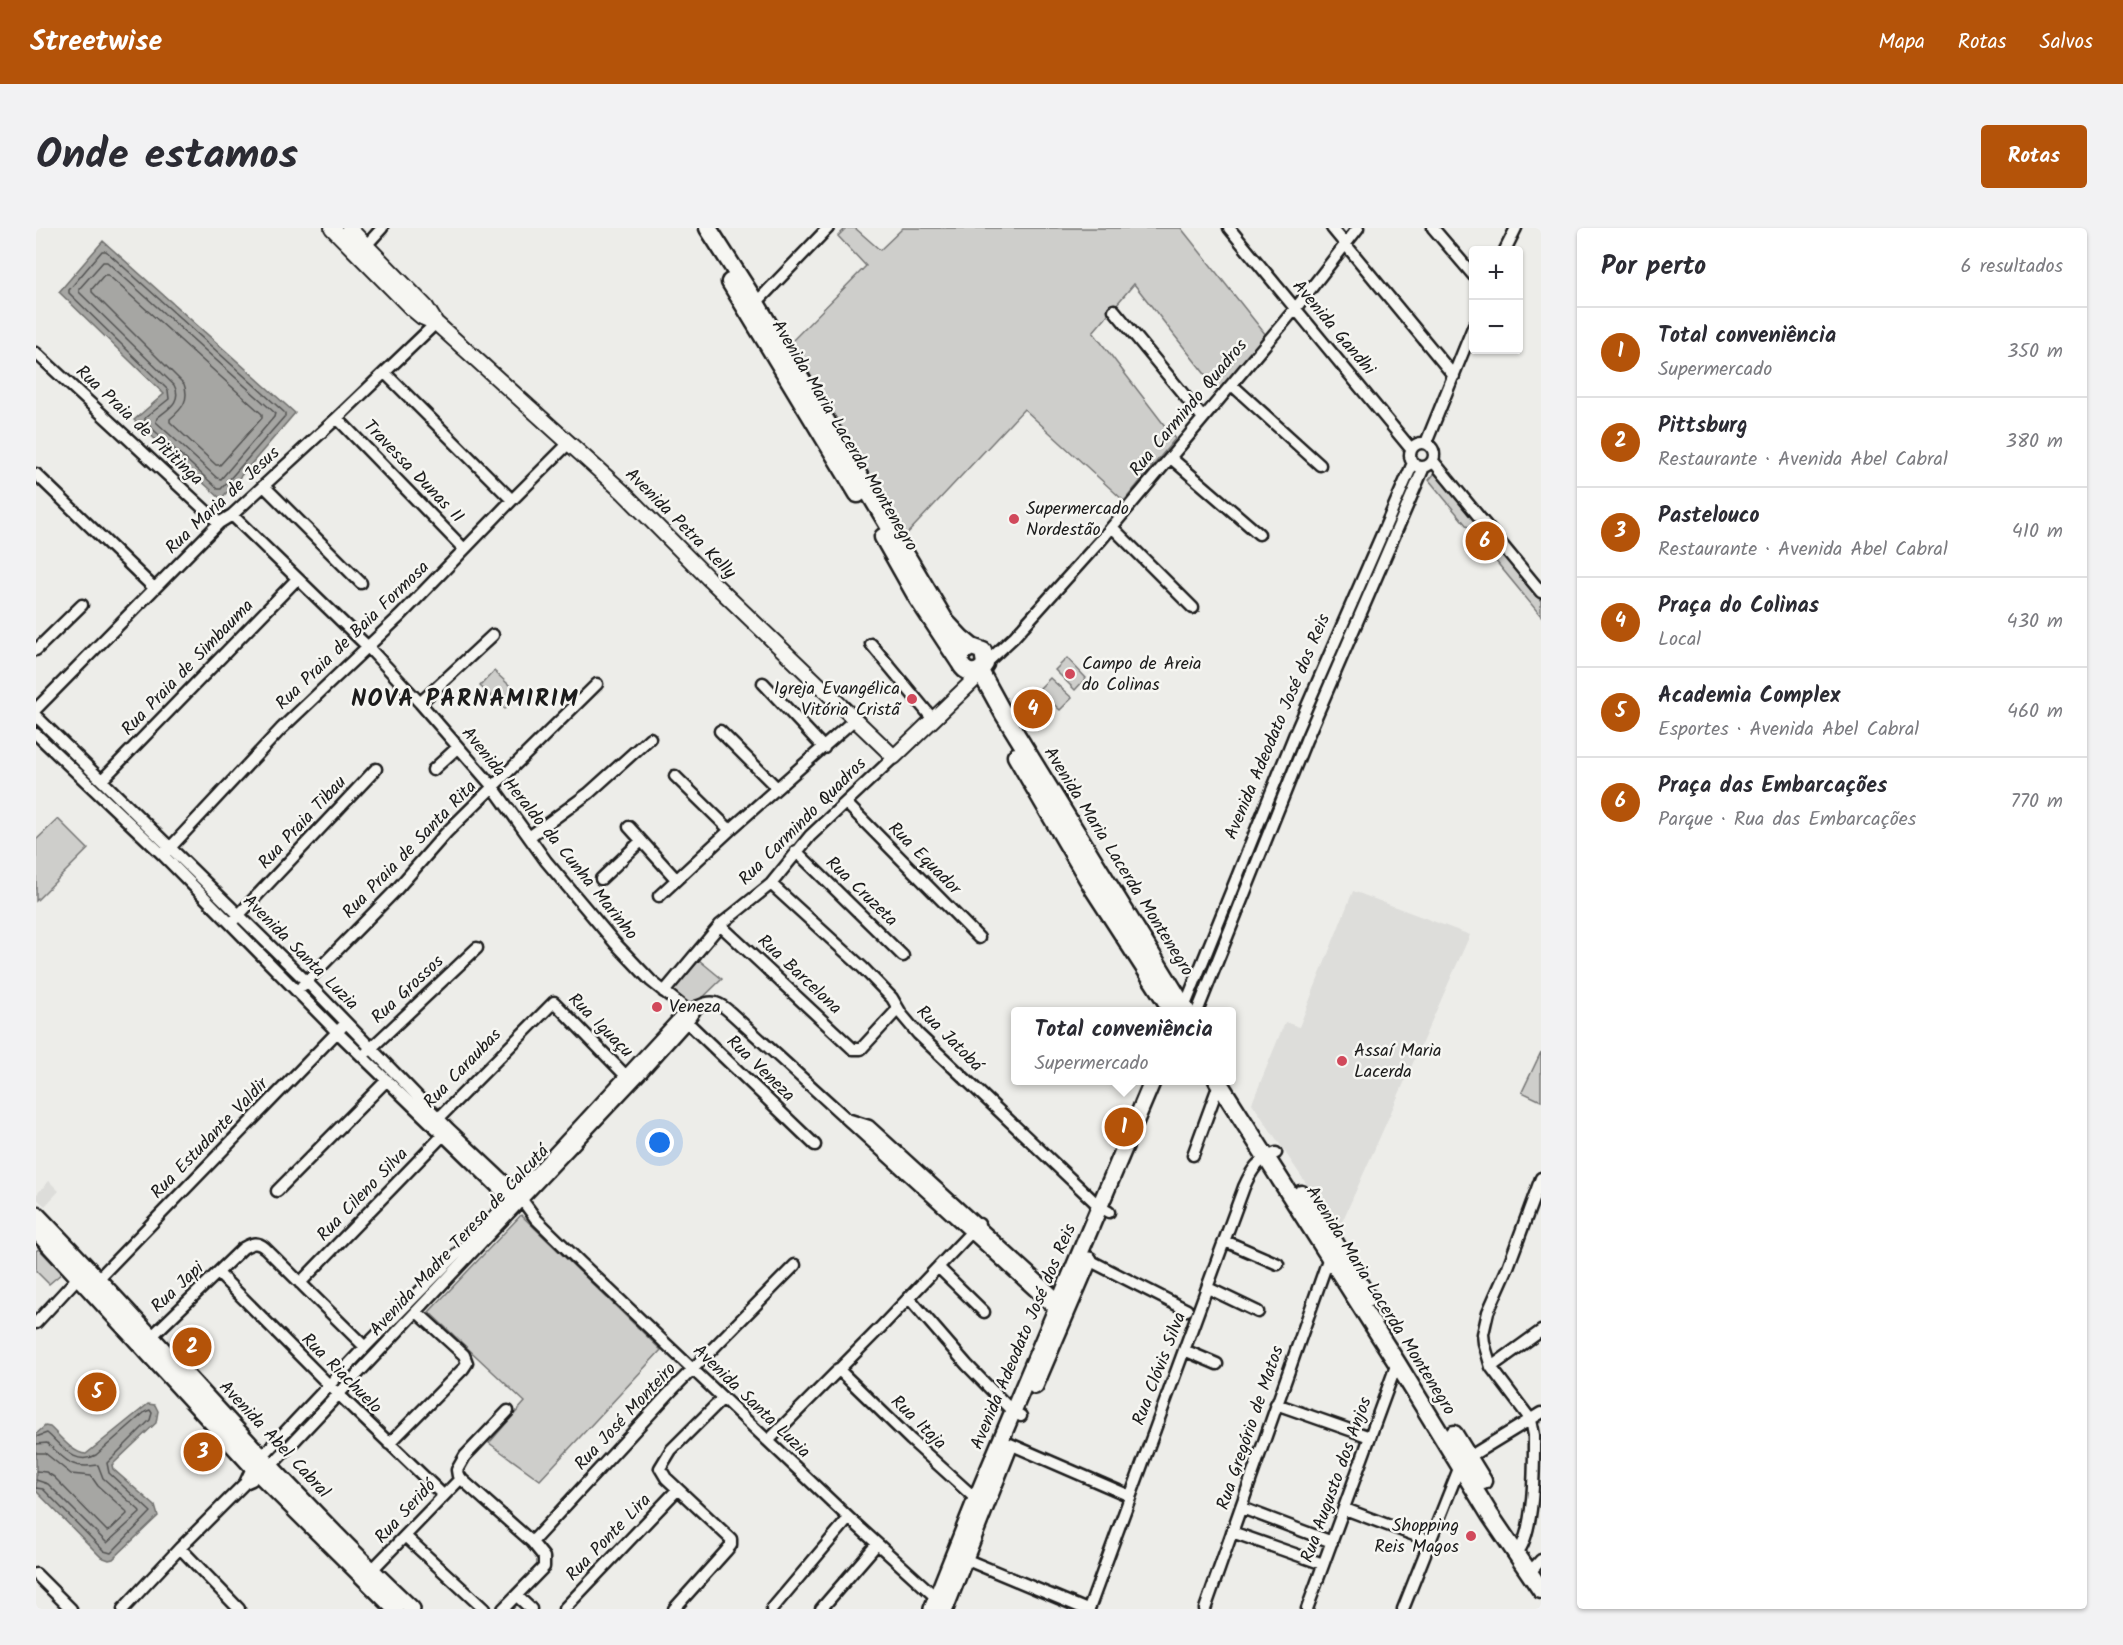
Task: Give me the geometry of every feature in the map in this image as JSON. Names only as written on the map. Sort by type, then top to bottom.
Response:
[{"type":"main road","name":"Avenida Maria Lacerda Montenegro","points":[[696,228],[873,519],[944,641],[974,664]]},
{"type":"main road","name":"Avenida Maria Lacerda Montenegro","points":[[708,228],[756,303],[946,622],[961,638],[1003,713],[1183,1007]]},
{"type":"main road","name":"Avenida Adeodato José dos Reis","points":[[1104,1210],[1152,1085]]},
{"type":"main road","name":"Avenida Adeodato José dos Reis","points":[[960,1557],[976,1499],[1017,1414],[1160,1085]]},
{"type":"main road","name":"Avenida Maria Lacerda Montenegro","points":[[1224,1085],[1270,1154],[1329,1257],[1397,1363],[1505,1519],[1513,1547],[1535,1566],[1541,1590]]},
{"type":"main road","name":"Avenida Maria Lacerda Montenegro","points":[[1270,1154],[1324,1225],[1465,1462]]},
{"type":"main road","name":"Avenida Abel Cabral","points":[[36,1214],[87,1275],[262,1466],[368,1575],[395,1609]]},
{"type":"main road","name":"Avenida Abel Cabral","points":[[36,1231],[87,1275]]},
{"type":"main road","name":"Avenida Adeodato José dos Reis","points":[[940,1606],[1010,1444],[1017,1414]]},
{"type":"main road","name":"Avenida Abel Cabral","points":[[368,1575],[412,1609]]},
{"type":"street","name":"Avenida Petra Kelly","points":[[332,228],[362,249],[426,307],[436,323],[570,442],[894,757]]},
{"type":"street","name":"Avenida Petra Kelly","points":[[349,228],[362,249]]},
{"type":"street","points":[[362,249],[382,228]]},
{"type":"street","points":[[756,303],[828,228]]},
{"type":"street","name":"Avenida Gandhi","points":[[1229,228],[1411,448]]},
{"type":"street","points":[[1332,228],[1454,376]]},
{"type":"street","name":"Rua Carmindo Quadros","points":[[664,992],[720,925],[771,884],[787,866],[796,851],[932,718],[974,664],[1014,637],[1171,458],[1295,309],[1358,228]]},
{"type":"street","points":[[1433,228],[1469,271]]},
{"type":"street","points":[[1507,246],[1516,228]]},
{"type":"street","points":[[1114,310],[1203,418]]},
{"type":"street","name":"Rua Maria de Jesus","points":[[36,709],[219,523],[232,515],[338,418],[436,323]]},
{"type":"street","points":[[1426,443],[1469,336]]},
{"type":"street","name":"Rua Praia de Pititinga","points":[[36,352],[219,523]]},
{"type":"street","points":[[385,373],[512,500]]},
{"type":"street","points":[[1232,385],[1320,465]]},
{"type":"street","name":"Travessa Dunas II","points":[[338,418],[464,549]]},
{"type":"street","name":"Rua Praia de Baia Formosa","points":[[167,851],[281,729],[422,595],[570,442]]},
{"type":"street","points":[[1429,464],[1434,450],[1426,443],[1417,443],[1409,453],[1413,463],[1429,464],[1541,592]]},
{"type":"street","points":[[1171,458],[1259,534]]},
{"type":"street","name":"Avenida Adeodato José dos Reis","points":[[1224,927],[1294,736],[1413,463]]},
{"type":"street","name":"Avenida Adeodato José dos Reis","points":[[1187,1007],[1429,464]]},
{"type":"street","points":[[36,474],[154,588]]},
{"type":"street","points":[[264,486],[361,583]]},
{"type":"street","name":"Avenida Heraldo da Cunha Marinho","points":[[232,515],[368,646],[493,788],[592,917],[639,970],[689,1013]]},
{"type":"street","points":[[1112,527],[1193,608]]},
{"type":"street","name":"Rua Praia de Simbauma","points":[[102,780],[297,579]]},
{"type":"street","points":[[36,651],[82,605]]},
{"type":"street","points":[[420,703],[493,634]]},
{"type":"street","points":[[871,644],[932,718]]},
{"type":"street","points":[[1320,675],[1332,681]]},
{"type":"street","points":[[763,683],[824,748]]},
{"type":"street","name":"Rua Praia de Santa Rita","points":[[298,990],[396,890],[446,833],[597,684]]},
{"type":"street","name":"Avenida Santa Luzia","points":[[36,716],[102,780],[230,925],[363,1057],[436,1121]]},
{"type":"street","points":[[659,896],[855,719]]},
{"type":"street","points":[[720,731],[777,788]]},
{"type":"street","name":"Avenida Santa Luzia","points":[[36,734],[239,916],[307,981],[372,1047],[446,1132],[940,1606]]},
{"type":"street","points":[[529,837],[589,793],[650,738]]},
{"type":"street","points":[[433,770],[458,747]]},
{"type":"street","name":"Rua Praia Tibau","points":[[230,925],[376,770]]},
{"type":"street","points":[[675,776],[730,830]]},
{"type":"street","name":"Rua Equador","points":[[846,802],[979,938]]},
{"type":"street","points":[[629,827],[676,879]]},
{"type":"street","points":[[601,879],[641,841]]},
{"type":"street","name":"Rua Cruzeta","points":[[796,851],[903,956]]},
{"type":"street","name":"Rua Jatobá","points":[[771,884],[863,968],[892,998],[918,1034],[1104,1210]]},
{"type":"street","name":"Rua Barcelona","points":[[720,925],[856,1049],[861,1049],[898,1009]]},
{"type":"street","name":"Rua Grossos","points":[[363,1057],[477,948]]},
{"type":"street","name":"Rua Iguaçu","points":[[518,1037],[554,1002],[629,1078]]},
{"type":"street","points":[[689,1013],[704,1003],[714,1002],[724,1006],[847,1119],[870,1126],[1063,1310]]},
{"type":"street","name":"Avenida Madre Teresa de Calcutá","points":[[123,1609],[262,1466],[339,1395],[417,1312],[516,1199],[689,1013]]},
{"type":"street","name":"Rua Veneza","points":[[689,1013],[815,1145]]},
{"type":"street","name":"Rua Estudante Valdir","points":[[87,1275],[347,1022]]},
{"type":"street","name":"Rua Caraubas","points":[[436,1121],[518,1037]]},
{"type":"street","points":[[277,1191],[383,1076],[388,1065]]},
{"type":"street","points":[[1193,1155],[1221,1085]]},
{"type":"street","name":"Rua Cileno Silva","points":[[300,1283],[446,1132]]},
{"type":"street","name":"Rua Clóvis Silva","points":[[1089,1609],[1250,1173],[1270,1154]]},
{"type":"street","points":[[1513,1547],[1524,1543],[1529,1526],[1534,1452],[1531,1420],[1491,1366],[1484,1343],[1488,1312],[1508,1268],[1540,1184]]},
{"type":"street","name":"Avenida Madre Teresa de Calcutá","points":[[262,1466],[365,1347],[516,1199]]},
{"type":"street","points":[[768,1441],[975,1228]]},
{"type":"street","points":[[1225,1241],[1278,1264]]},
{"type":"street","name":"Rua Japi","points":[[147,1341],[235,1255],[249,1245],[260,1244],[300,1283]]},
{"type":"street","name":"Rua Gregório de Matos","points":[[1205,1609],[1329,1257]]},
{"type":"street","points":[[1084,1258],[1187,1310]]},
{"type":"street","name":"Rua José Monteiro","points":[[532,1542],[693,1369],[795,1265]]},
{"type":"street","points":[[938,1267],[984,1312]]},
{"type":"street","name":"Rua Riachuelo","points":[[218,1273],[329,1386],[443,1495]]},
{"type":"street","points":[[36,1323],[87,1275]]},
{"type":"street","points":[[300,1283],[365,1347]]},
{"type":"street","points":[[1208,1288],[1258,1312]]},
{"type":"street","points":[[909,1298],[967,1365],[1017,1414]]},
{"type":"street","points":[[389,1444],[467,1363],[464,1355],[417,1312]]},
{"type":"street","points":[[1491,1366],[1541,1331]]},
{"type":"street","points":[[1184,1350],[1217,1364]]},
{"type":"street","name":"Rua Augusto dos Anjos","points":[[1307,1609],[1397,1363]]},
{"type":"street","name":"Rua Itaja","points":[[838,1369],[976,1499]]},
{"type":"street","points":[[674,1609],[716,1563],[731,1542],[729,1536],[660,1471],[661,1464],[671,1450],[723,1398]]},
{"type":"street","points":[[1276,1404],[1370,1437]]},
{"type":"street","name":"Rua Seridó","points":[[368,1575],[460,1478],[457,1473],[460,1463],[508,1412]]},
{"type":"street","points":[[1403,1609],[1465,1462],[1541,1413]]},
{"type":"street","points":[[1010,1444],[1130,1496]]},
{"type":"street","points":[[460,1478],[532,1542],[544,1557],[545,1564],[503,1609]]},
{"type":"street","name":"Rua Ponte Lira","points":[[564,1609],[678,1489]]},
{"type":"street","points":[[1242,1508],[1332,1542]]},
{"type":"street","points":[[1345,1509],[1430,1541]]},
{"type":"street","points":[[772,1609],[849,1518]]},
{"type":"street","points":[[1232,1532],[1323,1564]]},
{"type":"street","points":[[406,1536],[484,1609]]},
{"type":"street","points":[[821,1609],[877,1544]]},
{"type":"street","points":[[180,1548],[239,1609]]},
{"type":"street","points":[[960,1557],[1085,1609]]},
{"type":"street","points":[[36,1574],[71,1609]]},
{"type":"street","points":[[517,1596],[531,1609]]},
{"type":"shaded area","points":[[846,228],[855,228],[880,250],[903,228],[1181,228],[1266,335],[1219,392],[1134,284],[1093,332],[1175,439],[1124,501],[1024,409],[904,537],[789,344],[866,266],[838,236]]},
{"type":"shaded area","points":[[1435,473],[1541,601],[1541,616],[1429,480]]},
{"type":"shaded area","name":"Campo de Areia do Colinas","points":[[1067,658],[1086,678],[1075,690],[1055,670]]},
{"type":"shaded area","points":[[494,671],[519,694],[505,709],[480,686]]},
{"type":"shaded area","points":[[1050,678],[1072,698],[1060,710],[1038,690]]},
{"type":"shaded area","points":[[58,819],[88,849],[36,901],[36,840]]},
{"type":"shaded area","name":"Assaí Maria Lacerda","points":[[1353,891],[1470,935],[1338,1231],[1252,1103],[1285,1022],[1299,1027]]},
{"type":"shaded area","points":[[699,960],[722,979],[692,1008],[672,991]]},
{"type":"shaded area","points":[[1541,1052],[1541,1101],[1522,1092]]},
{"type":"shaded area","points":[[49,1181],[59,1191],[45,1206],[36,1198],[36,1195]]},
{"type":"shaded area","points":[[521,1215],[661,1350],[540,1480],[489,1443],[525,1402],[429,1312]]},
{"type":"shaded area","points":[[39,1249],[62,1273],[49,1284],[36,1271],[36,1251]]},
{"type":"water","points":[[103,241],[295,413],[221,499],[134,420],[164,394],[59,292]]},
{"type":"water","points":[[148,1404],[155,1405],[158,1411],[156,1423],[112,1465],[113,1469],[155,1506],[158,1516],[113,1559],[109,1560],[101,1557],[36,1491],[36,1434],[45,1426],[50,1427],[76,1451],[86,1454]]},
{"type":"place","name":"Supermercado Nordestão","points":[[1014,519]]},
{"type":"place","name":"Praça das Embarcações","points":[[1485,541]]},
{"type":"place","name":"Campo de Areia do Colinas","points":[[1070,674]]},
{"type":"place","name":"Igreja Evangélica Vitória Cristã","points":[[912,699]]},
{"type":"place","name":"Praça do Colinas","points":[[1033,709]]},
{"type":"place","name":"Veneza","points":[[657,1007]]},
{"type":"place","name":"Assaí Maria Lacerda","points":[[1342,1061]]},
{"type":"place","name":"Total conveniência","points":[[1124,1127]]},
{"type":"place","name":"Pittsburg","points":[[192,1347]]},
{"type":"place","name":"Academia Complex","points":[[97,1392]]},
{"type":"place","name":"Pastelouco","points":[[203,1452]]},
{"type":"place","name":"Shopping Reis Magos","points":[[1471,1536]]},
{"type":"district","name":"NOVA PARNAMIRIM","points":[[465,699]]}]
